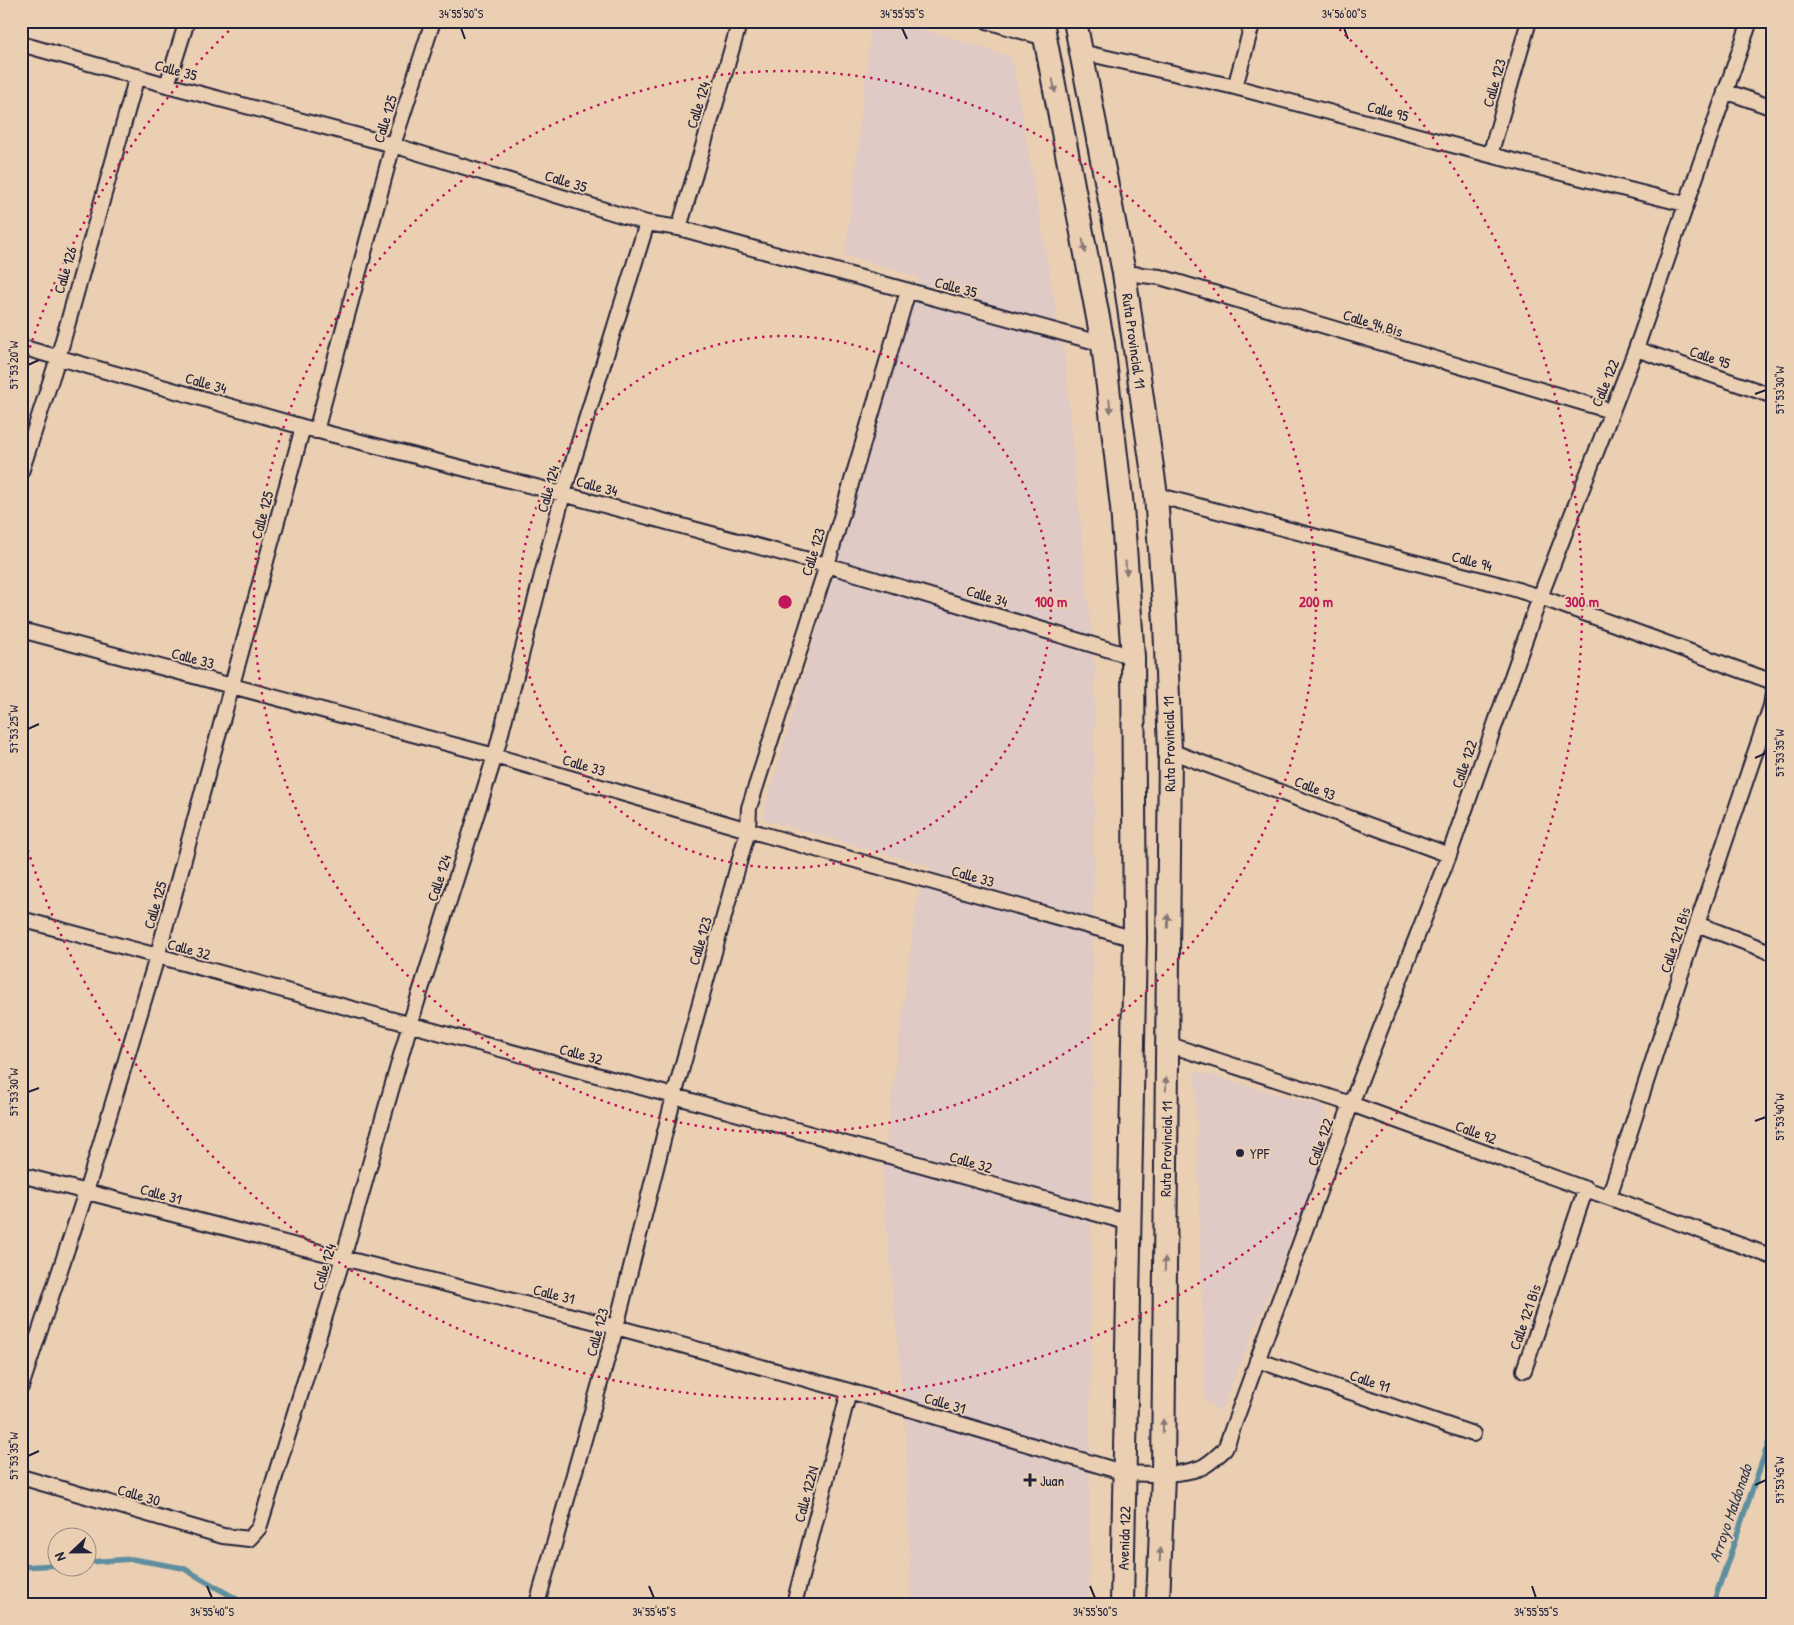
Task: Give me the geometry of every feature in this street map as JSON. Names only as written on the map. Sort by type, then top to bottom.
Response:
[{"type":"main road","name":"Ruta Provincial 11","points":[[1076,21],[1124,273],[1156,495],[1165,622],[1170,751],[1163,1475]]},
{"type":"main road","name":"Ruta Provincial 11","points":[[1043,30],[1103,344],[1122,507],[1134,657],[1135,939],[1125,1472]]},
{"type":"main road","name":"Avenida 122","points":[[1122,1604],[1125,1472]]},
{"type":"main road","points":[[1158,1604],[1163,1475]]},
{"type":"street","points":[[167,85],[187,21]]},
{"type":"street","name":"Calle 125","points":[[21,1387],[86,1192],[157,957],[233,685],[393,145],[433,21]]},
{"type":"street","name":"Calle 124","points":[[679,228],[740,21]]},
{"type":"street","points":[[987,21],[1043,30]]},
{"type":"street","points":[[1235,87],[1253,21]]},
{"type":"street","name":"Calle 123","points":[[1490,155],[1529,21]]},
{"type":"street","name":"Calle 122","points":[[1163,1475],[1200,1468],[1224,1449],[1351,1104],[1448,855],[1540,597],[1636,349],[1750,21]]},
{"type":"street","name":"Calle 35","points":[[21,44],[393,145],[647,223],[679,228],[1103,344]]},
{"type":"street","name":"Calle 95","points":[[1081,52],[1235,87],[1490,155],[1685,204]]},
{"type":"street","name":"Calle 126","points":[[21,472],[58,358],[137,76]]},
{"type":"street","points":[[1725,91],[1773,108]]},
{"type":"street","name":"Calle 124","points":[[249,1538],[259,1528],[344,1258],[410,1024],[495,756],[563,494],[647,223]]},
{"type":"street","name":"Calle 94 Bis","points":[[1124,273],[1160,277],[1611,411]]},
{"type":"street","name":"Calle 123","points":[[537,1604],[616,1327],[674,1096],[748,830],[749,808],[827,565],[908,291]]},
{"type":"street","name":"Calle 34","points":[[21,347],[309,429],[563,494],[827,565],[1134,657]]},
{"type":"street","name":"Calle 95","points":[[1636,349],[1773,396]]},
{"type":"street","name":"Calle 94","points":[[1156,495],[1505,586],[1773,682]]},
{"type":"street","name":"Calle 33","points":[[21,630],[495,756],[748,830],[1135,939]]},
{"type":"street","name":"Calle 121 Bis","points":[[1609,1197],[1773,693]]},
{"type":"street","name":"Calle 93","points":[[1170,751],[1448,855]]},
{"type":"street","name":"Calle 32","points":[[21,919],[674,1096],[1130,1223]]},
{"type":"street","points":[[1697,924],[1773,953]]},
{"type":"street","name":"Calle 92","points":[[1167,1044],[1351,1104],[1773,1257]]},
{"type":"street","name":"Calle 31","points":[[21,1175],[616,1327],[1125,1472],[1163,1475]]},
{"type":"street","name":"Calle 121 Bis","points":[[1524,1370],[1586,1188]]},
{"type":"street","name":"Calle 91","points":[[1257,1360],[1473,1434]]},
{"type":"street","name":"Calle 122N","points":[[794,1604],[849,1392]]},
{"type":"street","name":"Calle 30","points":[[21,1477],[224,1536],[249,1538]]},
{"type":"shaded area","points":[[872,21],[896,21],[1012,57],[1065,362],[1095,671],[1089,1604],[911,1604],[906,1435],[882,1173],[917,897],[932,867],[762,819],[919,277],[845,256]]},
{"type":"shaded area","points":[[1195,1071],[1324,1107],[1334,1134],[1221,1412],[1205,1400]]},
{"type":"waterway","name":"Arroyo Maldonado","points":[[1713,1604],[1773,1430]]},
{"type":"waterway","name":"Arroyo Maldonado","points":[[98,1561],[132,1559],[183,1568],[245,1604]]},
{"type":"waterway","name":"Arroyo Maldonado","points":[[21,1567],[48,1566]]},
{"type":"place","name":"YPF","points":[[1240,1153]]},
{"type":"place","name":"Juan","points":[[1030,1480]]}]
